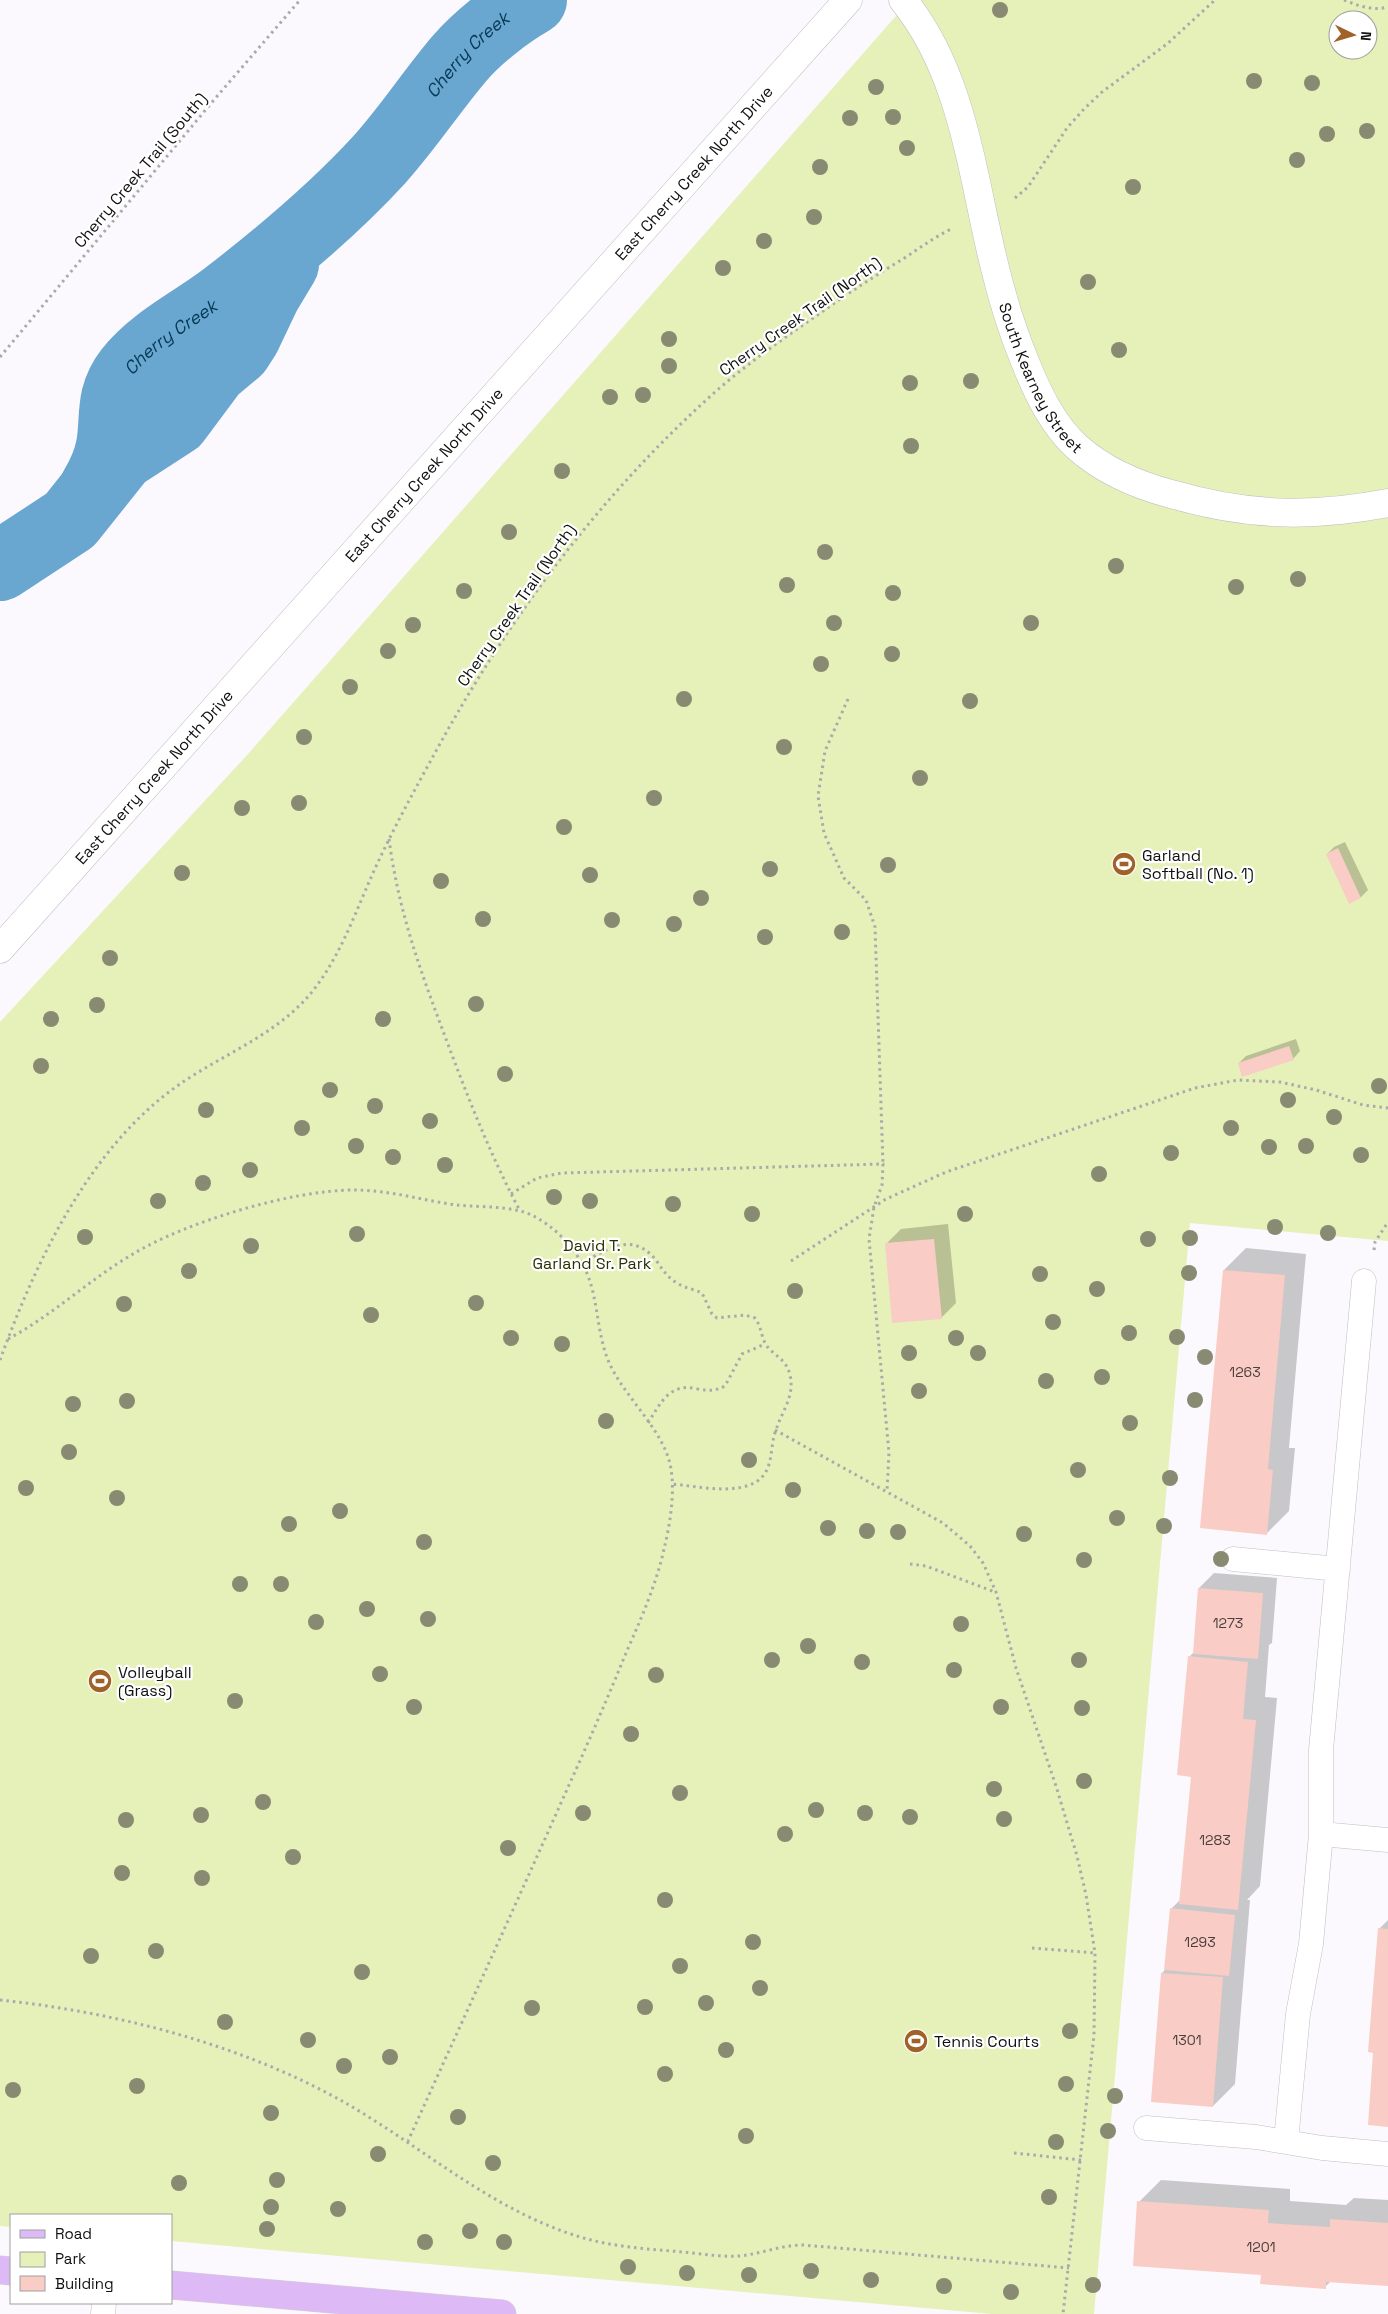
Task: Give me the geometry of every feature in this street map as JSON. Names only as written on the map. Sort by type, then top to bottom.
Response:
[{"type":"main road","points":[[172,2285],[502,2314]]},
{"type":"street","name":"East Cherry Creek North Drive","points":[[0,949],[416,486],[848,0]]},
{"type":"street","name":"South Kearney Street","points":[[903,0],[933,47],[955,101],[972,163],[1007,314],[1035,386],[1060,429],[1076,446],[1094,461],[1118,475],[1159,491],[1233,509],[1263,513],[1314,513],[1388,503]]},
{"type":"lane","points":[[1286,2142],[1298,2014],[1311,1944],[1321,1834],[1321,1750],[1364,1281]]},
{"type":"lane","points":[[1233,1559],[1338,1569]]},
{"type":"lane","points":[[1321,1834],[1388,1840]]},
{"type":"lane","points":[[1146,2128],[1388,2154]]},
{"type":"path","name":"Cherry Creek Trail (South)","points":[[0,357],[213,101],[300,0]]},
{"type":"path","name":"Cherry Creek Trail (North)","points":[[0,1360],[24,1297],[47,1250],[85,1185],[105,1158],[152,1106],[181,1084],[278,1024],[314,989],[329,968],[389,838],[464,700],[490,658],[610,496],[714,393],[753,360],[847,294],[943,233],[1016,197],[1028,187],[1067,128],[1084,109],[1102,92],[1167,44],[1215,0]]},
{"type":"path","points":[[1344,0],[1365,7],[1379,9],[1388,6]]},
{"type":"path","points":[[848,699],[825,751],[818,796],[824,833],[844,878],[866,900],[874,927],[883,1164],[882,1186],[874,1207],[869,1239],[889,1453],[887,1491]]},
{"type":"path","points":[[389,838],[394,878],[414,955],[475,1116],[511,1194],[521,1211]]},
{"type":"path","points":[[791,1261],[886,1199],[946,1172],[1212,1084],[1238,1080],[1280,1082],[1307,1087],[1363,1105],[1388,1108]]},
{"type":"path","points":[[511,1194],[537,1178],[562,1173],[883,1164]]},
{"type":"path","points":[[8,1340],[44,1318],[103,1272],[137,1251],[200,1224],[262,1205],[309,1194],[356,1190],[469,1206],[521,1211],[551,1227],[567,1242],[582,1263],[606,1356],[613,1371],[665,1450],[671,1467],[672,1484],[665,1547],[639,1623],[594,1732],[408,2141]]},
{"type":"path","points":[[582,1263],[614,1246],[629,1244],[642,1248],[678,1284],[702,1293],[712,1314],[717,1318],[745,1315],[755,1318],[765,1344],[787,1365],[792,1385],[787,1406],[775,1430],[767,1469],[756,1481],[742,1487],[719,1488],[672,1484]]},
{"type":"path","points":[[648,1423],[668,1395],[677,1388],[684,1387],[711,1391],[725,1386],[742,1354],[765,1344]]},
{"type":"path","points":[[775,1430],[943,1523],[970,1546],[983,1564],[996,1592],[1016,1668],[1056,1786],[1077,1856],[1096,1953],[1094,2035],[1063,2314]]},
{"type":"path","points":[[910,1564],[926,1566],[996,1592]]},
{"type":"path","points":[[1032,1948],[1096,1953]]},
{"type":"path","points":[[0,2000],[62,2008],[135,2023],[230,2053],[315,2087],[408,2141],[446,2168],[502,2203],[558,2230],[604,2243],[671,2251],[739,2256],[787,2245],[803,2245],[1069,2268]]},
{"type":"path","points":[[1014,2153],[1081,2160]]},
{"type":"green space","name":"David T. Garland Sr. Park","points":[[910,0],[1388,0],[1388,1241],[1190,1223],[1094,2314],[992,2314],[172,2241],[172,2214],[10,2214],[10,2227],[0,2226],[0,1022],[249,753]]},
{"type":"building","points":[[1338,848],[1361,898],[1349,904],[1326,854]]},
{"type":"building","points":[[1289,1046],[1294,1060],[1242,1077],[1238,1063]]},
{"type":"building","points":[[934,1239],[942,1319],[892,1323],[885,1243]]},
{"type":"building","points":[[1223,1270],[1285,1275],[1268,1469],[1273,1470],[1267,1535],[1200,1528]]},
{"type":"building","points":[[1198,1588],[1263,1593],[1258,1659],[1193,1654]]},
{"type":"building","points":[[1188,1656],[1248,1662],[1243,1719],[1256,1720],[1238,1910],[1179,1904],[1191,1777],[1177,1775]]},
{"type":"building","points":[[1170,1908],[1235,1915],[1229,1976],[1164,1970]]},
{"type":"building","points":[[1378,1928],[1388,1929],[1388,2127],[1368,2125],[1373,2053],[1368,2052]]},
{"type":"building","points":[[1161,1973],[1223,1977],[1213,2107],[1151,2102]]},
{"type":"building","points":[[1137,2201],[1269,2210],[1268,2223],[1330,2227],[1330,2219],[1388,2223],[1388,2286],[1326,2282],[1326,2289],[1260,2284],[1261,2275],[1133,2266]]},
{"type":"waterway","name":"Cherry Creek","points":[[94,488],[110,452],[114,408],[118,390],[129,371],[139,359],[250,278],[326,213],[390,148],[467,51],[512,12],[532,0]]},
{"type":"waterway","name":"Cherry Creek","points":[[0,566],[70,520],[121,456],[175,421],[213,370],[237,350],[284,264]]},
{"type":"place","name":"Garland Softball (No. 1)","points":[[1124,864]]},
{"type":"place","name":"Volleyball (Grass)","points":[[100,1681]]},
{"type":"place","name":"Tennis Courts","points":[[916,2041]]}]
